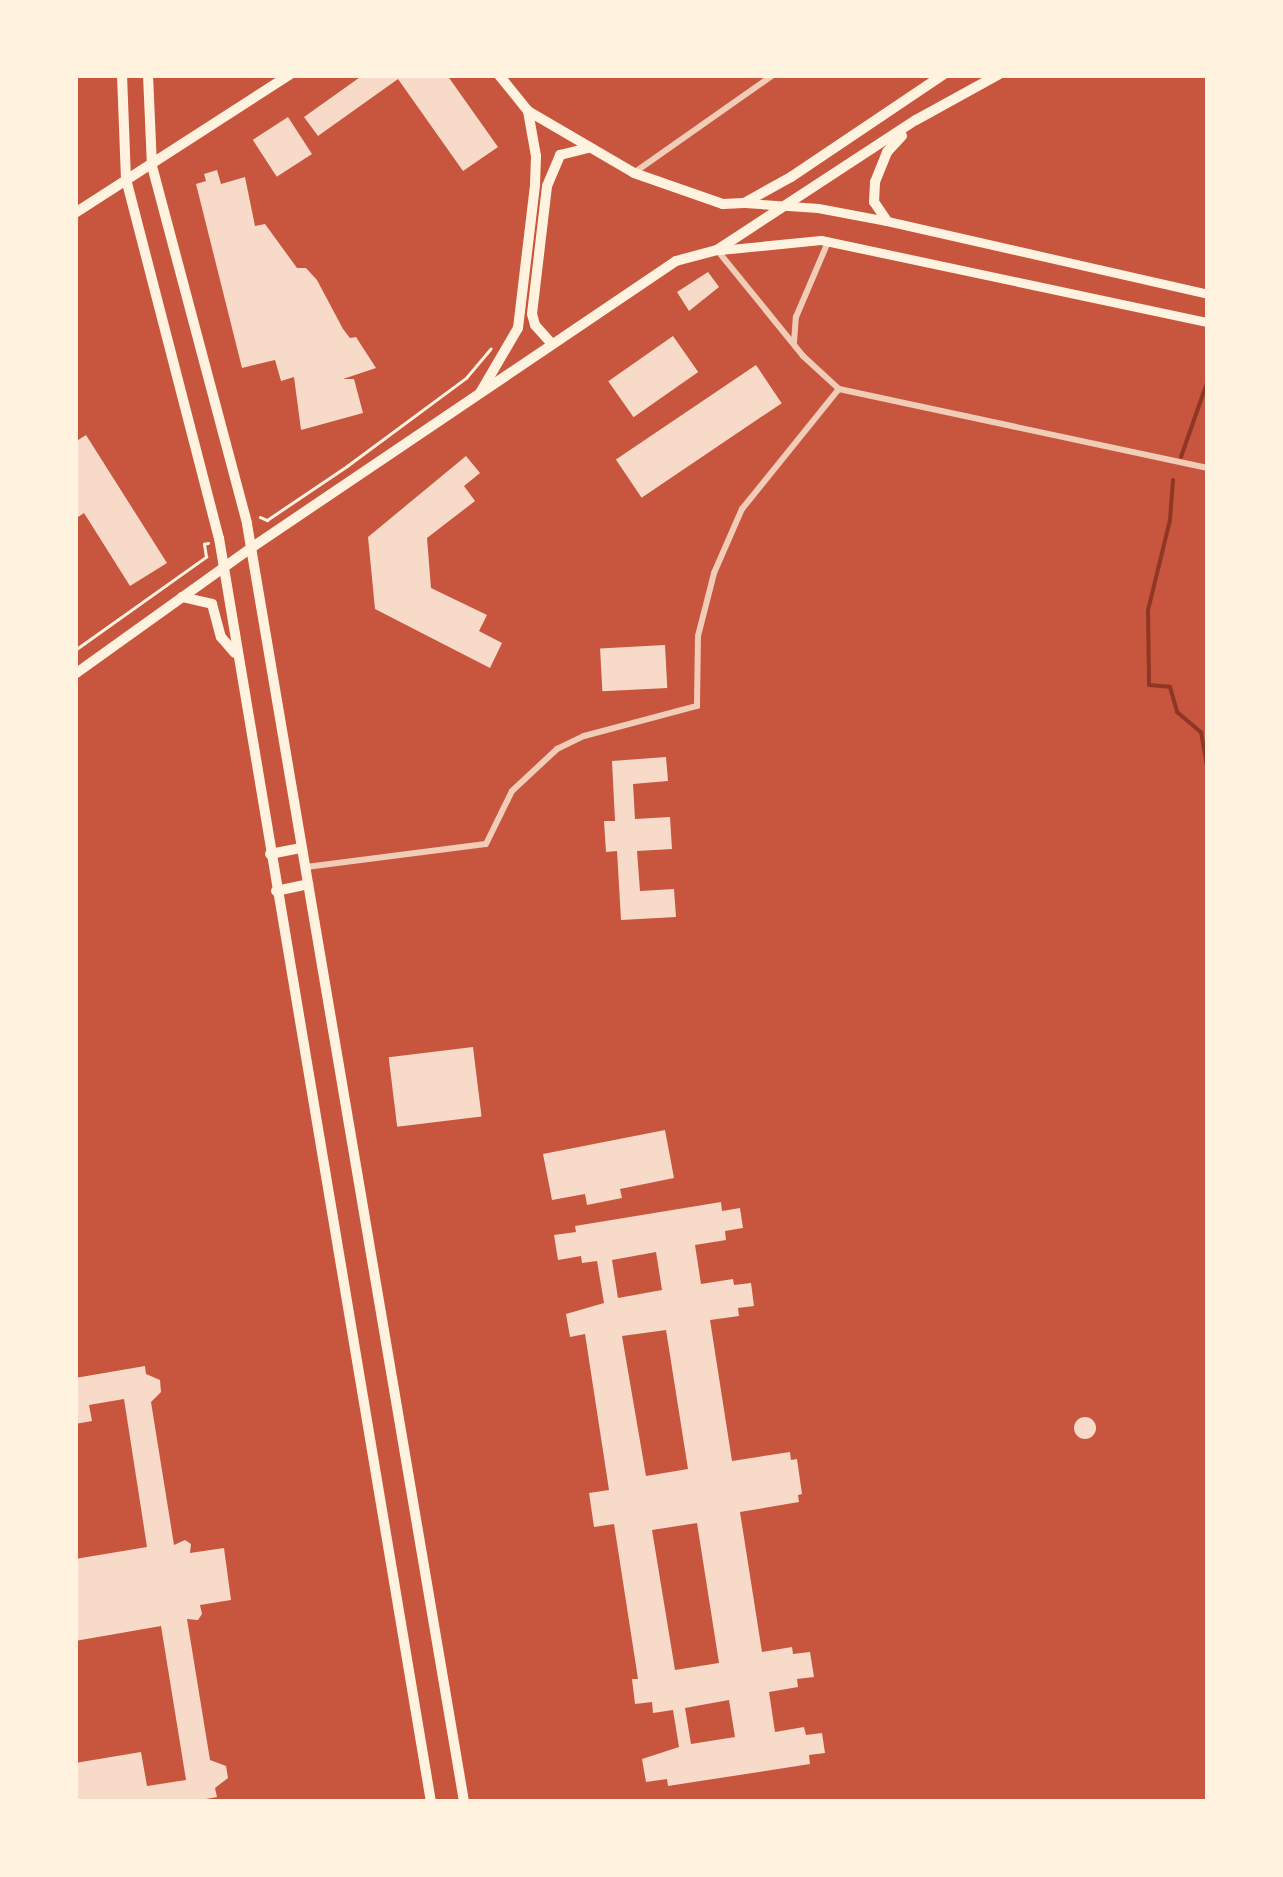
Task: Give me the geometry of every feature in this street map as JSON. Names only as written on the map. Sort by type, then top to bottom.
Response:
[{"type":"main road","points":[[122,75],[126,179],[224,568],[431,1802]]},
{"type":"main road","points":[[148,75],[152,166],[236,472],[251,548],[464,1802]]},
{"type":"main road","points":[[75,214],[290,75]]},
{"type":"main road","points":[[499,75],[528,112],[634,173],[711,203],[788,207],[887,222],[1208,294]]},
{"type":"main road","points":[[744,203],[942,75]]},
{"type":"main road","points":[[717,250],[916,120],[998,75]]},
{"type":"main road","points":[[476,398],[518,328],[535,185],[536,156],[528,112]]},
{"type":"main road","points":[[887,222],[874,202],[875,182],[888,152],[916,120]]},
{"type":"main road","points":[[552,344],[535,325],[532,314],[547,186],[560,155],[574,148],[591,148]]},
{"type":"main road","points":[[75,674],[251,548],[676,261],[717,250],[824,241],[1208,322]]},
{"type":"main road","points":[[182,598],[212,604],[221,636],[236,654]]},
{"type":"main road","points":[[270,854],[301,848]]},
{"type":"main road","points":[[276,891],[308,884]]},
{"type":"street","points":[[634,173],[773,75]]},
{"type":"street","points":[[794,344],[796,317],[824,241]]},
{"type":"street","points":[[717,250],[818,374],[839,389],[1208,468]]},
{"type":"street","points":[[305,867],[486,844],[512,791],[557,748],[584,736],[697,706],[698,636],[714,573],[735,525],[762,483],[839,389]]},
{"type":"path","points":[[259,518],[272,517],[412,418],[466,378],[493,346]]},
{"type":"path","points":[[75,650],[206,558],[204,544],[210,542]]},
{"type":"building","points":[[363,75],[447,75],[498,147],[463,171],[398,79],[318,136],[304,117]]},
{"type":"building","points":[[288,117],[312,154],[277,177],[253,140]]},
{"type":"building","points":[[217,170],[221,184],[245,177],[255,226],[265,224],[297,268],[306,268],[317,280],[343,329],[350,338],[356,337],[376,368],[343,379],[354,379],[363,413],[301,430],[294,377],[281,381],[275,360],[242,368],[196,184],[206,181],[204,174]]},
{"type":"building","points":[[708,272],[719,287],[689,311],[677,292]]},
{"type":"building","points":[[673,336],[698,372],[634,417],[608,381]]},
{"type":"building","points":[[756,365],[782,403],[642,498],[616,460]]},
{"type":"building","points":[[86,435],[167,563],[130,586],[84,513],[75,519],[75,442]]},
{"type":"building","points":[[466,456],[480,473],[464,486],[475,501],[427,538],[431,588],[487,615],[479,631],[502,643],[490,668],[375,609],[368,537]]},
{"type":"building","points":[[665,645],[667,688],[602,691],[600,648]]},
{"type":"building","points":[[666,757],[668,781],[633,784],[635,819],[670,817],[672,849],[637,851],[640,891],[674,889],[676,917],[621,920],[617,851],[606,852],[604,821],[615,821],[612,761]]},
{"type":"building","points":[[473,1047],[482,1116],[397,1127],[389,1057]]},
{"type":"building","points":[[665,1130],[674,1178],[620,1189],[622,1198],[587,1205],[585,1194],[552,1200],[543,1154]]},
{"type":"building","points":[[721,1202],[722,1211],[740,1208],[743,1228],[725,1231],[726,1240],[695,1245],[701,1284],[733,1279],[734,1285],[751,1283],[754,1306],[738,1308],[739,1316],[710,1320],[732,1461],[790,1452],[791,1460],[797,1459],[802,1494],[798,1495],[799,1502],[740,1512],[762,1652],[792,1647],[793,1654],[810,1652],[814,1677],[797,1679],[798,1687],[769,1692],[775,1732],[804,1727],[806,1735],[822,1733],[825,1753],[809,1755],[810,1764],[668,1786],[667,1779],[646,1782],[642,1759],[679,1747],[673,1710],[653,1713],[652,1702],[635,1704],[632,1679],[638,1679],[614,1524],[594,1527],[589,1493],[609,1490],[585,1334],[570,1337],[566,1314],[604,1303],[597,1261],[582,1263],[581,1256],[558,1260],[554,1235],[576,1232],[575,1226]],"holes":[[[656,1252],[662,1290],[618,1298],[612,1260]],[[666,1330],[688,1469],[646,1476],[622,1336]],[[697,1523],[719,1663],[675,1670],[652,1530]],[[729,1700],[735,1737],[691,1744],[685,1708]]]},
{"type":"building","points":[[145,1366],[146,1374],[160,1380],[161,1392],[151,1402],[174,1545],[185,1540],[191,1544],[190,1553],[224,1548],[231,1600],[200,1605],[202,1614],[198,1620],[187,1619],[210,1760],[226,1766],[228,1778],[215,1788],[217,1797],[189,1802],[75,1802],[75,1763],[141,1752],[147,1786],[186,1780],[161,1626],[75,1641],[75,1559],[147,1547],[124,1399],[89,1405],[92,1421],[75,1424],[75,1378]]},
{"type":"building","points":[[1085,1417],[1093,1420],[1093,1436],[1085,1439],[1077,1436],[1074,1428],[1077,1420]]},
{"type":"waterway","points":[[1181,457],[1208,380]]},
{"type":"waterway","points":[[1173,480],[1170,520],[1148,610],[1149,685],[1170,687],[1177,712],[1201,732],[1208,771]]}]
